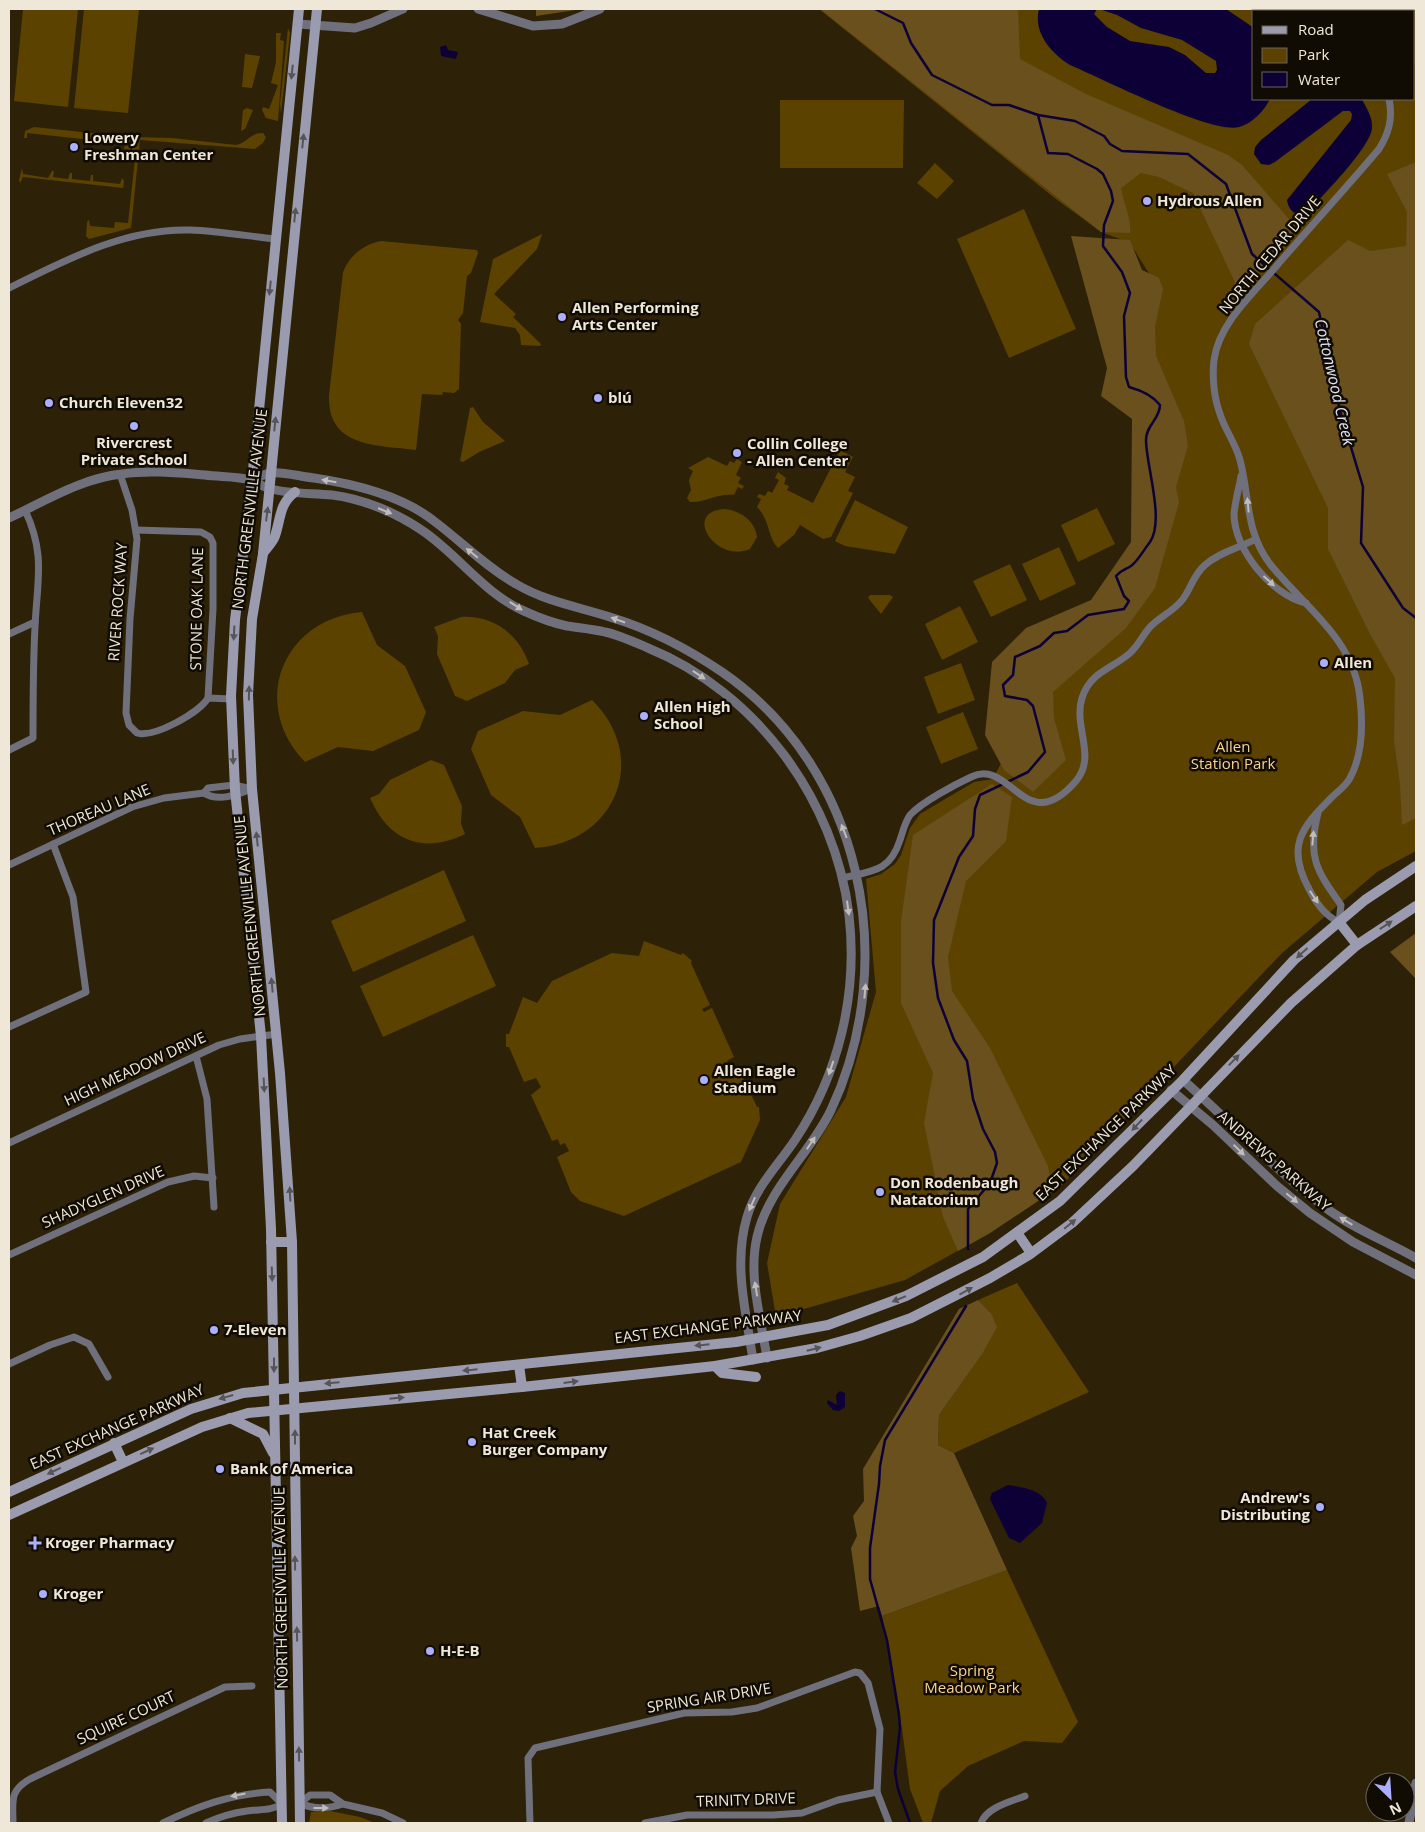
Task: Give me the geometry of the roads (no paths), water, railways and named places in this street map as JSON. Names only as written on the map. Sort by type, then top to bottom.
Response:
[{"type":"main road","name":"NORTH GREENVILLE AVENUE","points":[[282,1823],[271,1242],[261,1036],[235,791],[231,699],[235,620],[252,480],[299,9]]},
{"type":"main road","name":"NORTH GREENVILLE AVENUE","points":[[300,1823],[292,1242],[277,1034],[252,789],[248,695],[252,619],[263,554],[292,242],[317,9]]},
{"type":"main road","points":[[275,239],[292,242]]},
{"type":"main road","points":[[263,554],[275,537],[278,515],[283,504],[295,492]]},
{"type":"main road","name":"EAST EXCHANGE PARKWAY","points":[[9,1492],[114,1443],[218,1399],[243,1392],[750,1340],[828,1325],[889,1303],[963,1268],[1018,1234],[1078,1186],[1183,1080],[1294,960],[1364,900],[1416,866]]},
{"type":"main road","points":[[9,1514],[202,1427],[230,1418],[274,1410],[522,1387],[715,1366],[767,1358],[839,1343],[911,1318],[954,1298],[1031,1254],[1072,1224],[1133,1166],[1291,1003],[1357,945],[1416,906]]},
{"type":"main road","points":[[1339,922],[1357,945]]},
{"type":"main road","points":[[1018,1234],[1031,1254]]},
{"type":"main road","points":[[271,1242],[292,1242]]},
{"type":"main road","points":[[519,1365],[522,1387]]},
{"type":"main road","points":[[715,1366],[722,1373],[756,1377]]},
{"type":"main road","points":[[230,1418],[263,1434],[275,1457]]},
{"type":"main road","points":[[114,1443],[123,1462]]},
{"type":"main road","points":[[278,1596],[296,1596]]},
{"type":"main road","points":[[282,1804],[300,1803]]},
{"type":"street","points":[[298,24],[355,28],[403,9]]},
{"type":"street","points":[[478,9],[533,26],[562,24],[600,9]]},
{"type":"street","name":"NORTH CEDAR DRIVE","points":[[1339,922],[1328,916],[1311,893],[1300,865],[1298,844],[1301,833],[1350,780],[1358,756],[1362,730],[1361,704],[1350,662],[1335,635],[1268,561],[1256,539],[1248,513],[1242,470],[1234,444],[1220,414],[1214,388],[1214,361],[1219,339],[1248,299],[1379,150],[1389,129],[1391,118],[1390,100]]},
{"type":"street","points":[[9,288],[98,247],[133,236],[190,230],[275,239]]},
{"type":"street","name":"NORTH CEDAR DRIVE","points":[[1242,470],[1234,514],[1243,546],[1259,571],[1270,583],[1299,601],[1306,603]]},
{"type":"street","points":[[9,518],[74,487],[120,474],[176,472],[252,480],[269,489],[337,496],[390,512],[424,532],[489,588],[521,610],[564,625],[605,632],[676,661],[713,685],[761,728],[797,773],[828,831],[842,878],[849,916],[851,952],[849,994],[841,1038],[828,1078],[813,1109],[750,1208],[742,1245],[741,1278],[753,1360]]},
{"type":"street","points":[[252,480],[270,472],[361,487],[400,501],[433,520],[502,576],[535,595],[613,618],[649,631],[688,650],[724,673],[754,697],[773,717],[810,765],[838,818],[857,875],[863,910],[866,950],[865,988],[858,1033],[847,1070],[830,1112],[812,1143],[782,1184],[762,1220],[754,1252],[754,1273],[767,1358]]},
{"type":"street","name":"RIVER ROCK WAY","points":[[120,474],[136,530],[129,631],[127,721],[134,732],[142,734],[154,733],[187,716],[208,698]]},
{"type":"street","points":[[9,750],[33,738],[35,622],[40,560],[35,534],[25,510]]},
{"type":"street","name":"STONE OAK LANE","points":[[136,530],[198,532],[207,535],[213,543],[213,608],[208,698]]},
{"type":"street","points":[[842,878],[882,868],[890,862],[896,854],[908,819],[919,808],[974,775],[989,774],[1001,778],[1016,792],[1030,801],[1047,801],[1058,797],[1075,782],[1085,762],[1085,749],[1078,715],[1082,697],[1089,684],[1100,671],[1130,653],[1150,627],[1175,608],[1203,567],[1217,556],[1256,539]]},
{"type":"street","points":[[9,634],[35,622]]},
{"type":"street","points":[[208,698],[231,699]]},
{"type":"street","name":"THOREAU LANE","points":[[9,865],[150,801],[204,793],[210,797],[252,789]]},
{"type":"street","points":[[1318,813],[1312,834],[1313,851],[1322,876],[1341,905],[1339,922]]},
{"type":"street","points":[[9,1027],[86,992],[74,897],[53,844]]},
{"type":"street","name":"HIGH MEADOW DRIVE","points":[[9,1143],[229,1041],[277,1034]]},
{"type":"street","points":[[196,1056],[207,1099],[214,1207]]},
{"type":"street","name":"ANDREWS PARKWAY","points":[[1183,1080],[1279,1170],[1319,1203],[1358,1228],[1416,1258]]},
{"type":"street","name":"ANDREWS PARKWAY","points":[[1172,1090],[1310,1213],[1353,1242],[1416,1274]]},
{"type":"street","points":[[770,1175],[782,1184]]},
{"type":"street","name":"SHADYGLEN DRIVE","points":[[9,1255],[168,1182],[194,1176],[213,1178]]},
{"type":"street","points":[[1310,1213],[1319,1203]]},
{"type":"street","points":[[1393,1261],[1400,1249]]},
{"type":"street","points":[[9,1364],[50,1345],[74,1337],[89,1344],[108,1377]]},
{"type":"street","name":"SPRING AIR DRIVE","points":[[530,1823],[528,1758],[530,1752],[535,1748],[684,1713],[732,1712],[757,1708],[846,1673],[860,1673],[868,1683],[880,1729],[877,1792]]},
{"type":"street","name":"SQUIRE COURT","points":[[13,1823],[13,1796],[15,1789],[30,1779],[225,1687],[252,1686]]},
{"type":"street","points":[[1409,1823],[1416,1783]]},
{"type":"street","points":[[163,1823],[193,1809],[248,1793],[270,1792],[282,1804],[270,1810],[249,1811],[223,1816],[206,1823]]},
{"type":"street","points":[[877,1792],[889,1823]]},
{"type":"street","name":"TRINITY DRIVE","points":[[645,1823],[687,1815],[773,1815],[802,1812],[838,1800],[877,1792]]},
{"type":"street","points":[[343,1804],[330,1808],[310,1808],[300,1803],[310,1795],[330,1795],[343,1804],[382,1813],[402,1823]]},
{"type":"street","points":[[981,1823],[984,1816],[995,1808],[1025,1796]]},
{"type":"water","points":[[1039,9],[1097,9],[1094,14],[1107,27],[1130,41],[1169,47],[1185,55],[1206,73],[1215,73],[1217,70],[1216,61],[1182,40],[1141,28],[1117,15],[1099,9],[1226,9],[1252,27],[1252,100],[1269,100],[1258,116],[1249,123],[1239,127],[1226,127],[1206,123],[1156,104],[1070,65],[1056,55],[1045,41],[1041,34],[1038,18]]},
{"type":"water","points":[[446,45],[448,50],[458,52],[456,59],[441,56],[440,47]]},
{"type":"water","points":[[1311,100],[1362,100],[1372,124],[1370,136],[1355,159],[1308,212],[1300,214],[1289,208],[1287,200],[1351,120],[1352,114],[1350,111],[1343,111],[1269,165],[1261,164],[1254,154],[1255,147]]},
{"type":"water","points":[[840,1391],[845,1393],[845,1407],[839,1411],[833,1410],[827,1403],[828,1400],[837,1405],[836,1395]]},
{"type":"water","points":[[1008,1485],[1036,1492],[1047,1503],[1042,1523],[1020,1543],[1009,1538],[990,1499],[992,1493]]},
{"type":"waterway","name":"Cottonwood Creek","points":[[875,9],[903,23],[911,43],[932,75],[992,105],[1009,105],[1038,115],[1075,121],[1104,136],[1110,144],[1122,151],[1188,154],[1226,184],[1252,254],[1319,312],[1340,411],[1363,487],[1361,543],[1403,608],[1416,618]]},
{"type":"waterway","points":[[968,1249],[968,1209],[990,1183],[997,1163],[995,1152],[983,1129],[973,1099],[967,1061],[954,1040],[938,998],[933,963],[934,920],[959,857],[973,836],[975,809],[980,795],[1028,772],[1045,752],[1033,706],[1027,700],[1005,696],[1003,685],[1013,675],[1015,657],[1040,646],[1054,633],[1067,631],[1088,615],[1124,609],[1129,601],[1124,596],[1116,576],[1134,564],[1150,542],[1156,520],[1146,440],[1148,430],[1158,414],[1160,405],[1146,394],[1129,387],[1126,377],[1124,316],[1130,293],[1122,272],[1103,246],[1104,225],[1113,201],[1111,191],[1103,174],[1097,169],[1068,154],[1048,153],[1038,115]]},
{"type":"waterway","points":[[910,1823],[898,1789],[895,1772],[900,1728],[899,1715],[887,1640],[870,1579],[870,1548],[885,1440],[966,1306]]},
{"type":"place","name":"Lowery Freshman Center","points":[[74,147]]},
{"type":"place","name":"Hydrous Allen","points":[[1147,201]]},
{"type":"place","name":"Allen Performing Arts Center","points":[[562,317]]},
{"type":"place","name":"blú","points":[[598,398]]},
{"type":"place","name":"Church Eleven32","points":[[49,403]]},
{"type":"place","name":"Rivercrest Private School","points":[[134,426]]},
{"type":"place","name":"Collin College - Allen Center","points":[[737,453]]},
{"type":"place","name":"Allen","points":[[1324,663]]},
{"type":"place","name":"Allen High School","points":[[644,716]]},
{"type":"place","name":"Allen Eagle Stadium","points":[[704,1080]]},
{"type":"place","name":"Don Rodenbaugh Natatorium","points":[[880,1192]]},
{"type":"place","name":"7-Eleven","points":[[214,1330]]},
{"type":"place","name":"Hat Creek Burger Company","points":[[472,1442]]},
{"type":"place","name":"Bank of America","points":[[220,1469]]},
{"type":"place","name":"Andrew's Distributing","points":[[1320,1507]]},
{"type":"place","name":"Kroger Pharmacy","points":[[35,1543]]},
{"type":"place","name":"Kroger","points":[[43,1594]]},
{"type":"place","name":"H-E-B","points":[[430,1651]]},
{"type":"park label","name":"Allen Station Park","points":[[1233,756]]},
{"type":"park label","name":"Spring Meadow Park","points":[[972,1680]]}]
